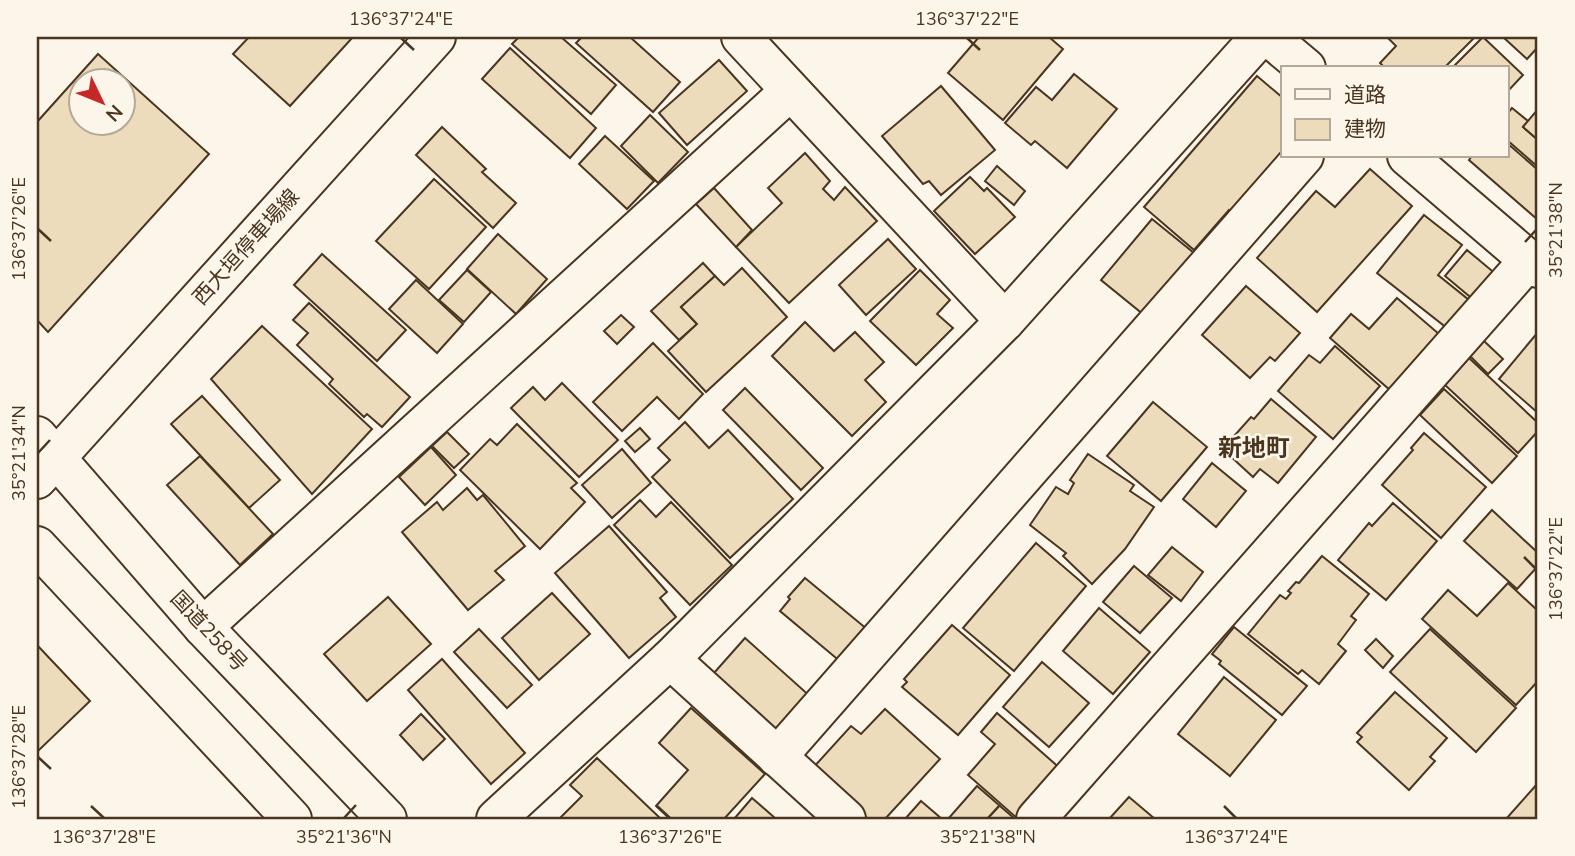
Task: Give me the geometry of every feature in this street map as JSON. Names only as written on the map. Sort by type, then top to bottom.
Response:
[{"type":"main road","name":"西大垣停車場線","points":[[43,457],[436,37]]},
{"type":"main road","points":[[741,37],[1005,321]]},
{"type":"main road","points":[[496,819],[670,659],[1005,321],[1260,37]]},
{"type":"main road","points":[[1269,37],[1304,66]]},
{"type":"main road","points":[[203,627],[790,91]]},
{"type":"main road","points":[[777,757],[1302,158]]},
{"type":"main road","points":[[1036,819],[1534,264],[1410,158]]},
{"type":"main road","name":"国道258号","points":[[43,457],[387,819]]},
{"type":"main road","points":[[37,546],[292,819]]},
{"type":"main road","points":[[670,659],[846,819]]},
{"type":"building","points":[[249,37],[353,37],[290,106],[233,54]]},
{"type":"building","points":[[519,37],[561,37],[616,85],[591,114],[512,44]]},
{"type":"building","points":[[582,37],[630,37],[680,82],[653,112],[576,43]]},
{"type":"building","points":[[979,37],[1049,37],[1063,49],[1003,120],[948,73]]},
{"type":"building","points":[[1387,37],[1475,37],[1446,66],[1383,66],[1380,63],[1396,46]]},
{"type":"building","points":[[1483,37],[1523,75],[1508,91],[1508,66],[1454,66]]},
{"type":"building","points":[[1503,37],[1538,37],[1538,47],[1527,59]]},
{"type":"building","points":[[510,48],[596,128],[570,158],[482,79]]},
{"type":"building","points":[[98,54],[111,66],[87,66]]},
{"type":"building","points":[[719,60],[747,91],[687,145],[659,113]]},
{"type":"building","points":[[1074,74],[1117,109],[1067,168],[1035,141],[1031,145],[1005,123],[1036,87],[1052,100]]},
{"type":"building","points":[[1257,76],[1281,96],[1281,158],[1237,217],[1229,210],[1194,250],[1144,207]]},
{"type":"building","points":[[941,86],[995,150],[941,195],[929,181],[923,184],[882,136]]},
{"type":"building","points":[[136,88],[209,154],[48,332],[37,320],[37,122],[66,90],[66,136],[136,136]]},
{"type":"building","points":[[1512,108],[1528,121],[1523,127],[1538,140],[1538,167],[1508,141],[1508,113]]},
{"type":"building","points":[[1538,109],[1538,140],[1523,127]]},
{"type":"building","points":[[650,115],[688,152],[658,183],[621,146]]},
{"type":"building","points":[[442,127],[486,169],[482,172],[516,203],[493,228],[416,155]]},
{"type":"building","points":[[605,136],[654,181],[627,209],[579,164]]},
{"type":"building","points":[[1508,144],[1538,170],[1538,220],[1469,160],[1508,158]]},
{"type":"building","points":[[805,153],[830,181],[823,189],[834,200],[845,187],[877,221],[789,303],[736,247],[782,203],[768,188]]},
{"type":"building","points":[[997,166],[1025,191],[1014,205],[985,181]]},
{"type":"building","points":[[1370,169],[1412,206],[1317,312],[1257,258],[1316,191],[1335,207]]},
{"type":"building","points":[[970,177],[984,191],[987,188],[1015,217],[975,254],[934,211]]},
{"type":"building","points":[[434,179],[486,227],[429,289],[376,241]]},
{"type":"building","points":[[714,188],[752,230],[736,247],[696,204]]},
{"type":"building","points":[[1424,215],[1462,245],[1438,275],[1474,304],[1452,332],[1377,273]]},
{"type":"building","points":[[1152,219],[1199,257],[1149,319],[1101,280]]},
{"type":"building","points":[[498,234],[547,279],[516,314],[467,269]]},
{"type":"building","points":[[888,239],[916,269],[866,315],[839,285]]},
{"type":"building","points":[[1467,250],[1497,275],[1475,301],[1445,276]]},
{"type":"building","points":[[322,254],[406,330],[377,361],[294,285]]},
{"type":"building","points":[[703,263],[715,276],[681,307],[697,324],[679,340],[651,311]]},
{"type":"building","points":[[742,268],[787,317],[706,392],[668,351],[697,324],[681,307],[715,276],[724,285]]},
{"type":"building","points":[[467,270],[491,292],[464,322],[439,300]]},
{"type":"building","points":[[920,270],[950,300],[937,314],[953,328],[916,365],[870,321]]},
{"type":"building","points":[[416,280],[463,324],[437,353],[389,309]]},
{"type":"building","points":[[1246,286],[1300,333],[1275,361],[1270,357],[1250,378],[1202,335]]},
{"type":"building","points":[[1397,298],[1439,334],[1390,390],[1330,338],[1351,314],[1369,329]]},
{"type":"building","points":[[309,303],[410,397],[382,427],[367,414],[364,417],[329,384],[333,379],[297,345],[308,333],[293,320]]},
{"type":"building","points":[[621,315],[634,327],[617,344],[604,331]]},
{"type":"building","points":[[805,322],[834,351],[855,332],[884,362],[865,380],[886,402],[852,436],[772,356]]},
{"type":"building","points":[[262,326],[372,429],[312,494],[211,379]]},
{"type":"building","points":[[1538,332],[1538,413],[1499,379]]},
{"type":"building","points":[[1484,341],[1503,359],[1488,374],[1470,356]]},
{"type":"building","points":[[653,343],[703,394],[679,419],[657,397],[622,431],[593,402]]},
{"type":"building","points":[[1335,346],[1380,386],[1333,439],[1278,391],[1309,355],[1320,363]]},
{"type":"building","points":[[1469,358],[1538,423],[1538,431],[1518,453],[1445,385]]},
{"type":"building","points":[[562,383],[618,440],[579,477],[511,408],[533,387],[545,400]]},
{"type":"building","points":[[745,388],[823,468],[801,490],[723,410]]},
{"type":"building","points":[[1444,389],[1517,456],[1492,483],[1420,415]]},
{"type":"building","points":[[202,396],[280,480],[249,508],[171,424]]},
{"type":"building","points":[[1271,399],[1316,437],[1278,483],[1260,469],[1253,477],[1228,454],[1233,449],[1227,444]]},
{"type":"building","points":[[1153,402],[1207,447],[1161,501],[1107,456]]},
{"type":"building","points":[[685,422],[709,448],[728,430],[793,499],[730,558],[652,477],[670,460],[658,448]]},
{"type":"building","points":[[517,424],[577,483],[571,488],[585,502],[540,549],[460,470],[490,439],[497,445]]},
{"type":"building","points":[[640,428],[650,439],[635,452],[625,441]]},
{"type":"building","points":[[447,432],[469,454],[454,468],[432,446]]},
{"type":"building","points":[[1424,433],[1486,487],[1441,538],[1382,485],[1413,450],[1411,448]]},
{"type":"building","points":[[431,447],[456,475],[425,505],[399,477]]},
{"type":"building","points":[[622,449],[651,483],[612,518],[582,485]]},
{"type":"building","points":[[1088,454],[1134,485],[1130,491],[1154,507],[1125,549],[1092,584],[1063,556],[1066,553],[1030,525],[1056,487],[1068,494],[1074,483],[1070,480]]},
{"type":"building","points":[[200,456],[273,534],[240,565],[167,485]]},
{"type":"building","points":[[1212,463],[1246,491],[1216,527],[1183,499]]},
{"type":"building","points":[[467,488],[477,500],[483,495],[525,546],[495,571],[504,580],[468,610],[402,532],[437,502],[443,510]]},
{"type":"building","points":[[640,500],[656,517],[671,502],[732,565],[690,605],[614,525]]},
{"type":"building","points":[[1393,503],[1437,541],[1386,600],[1338,560],[1369,523],[1372,526]]},
{"type":"building","points":[[1492,510],[1538,553],[1538,566],[1517,589],[1464,541]]},
{"type":"building","points":[[609,526],[667,592],[660,598],[676,617],[629,658],[555,573]]},
{"type":"building","points":[[1036,543],[1086,586],[1014,671],[963,628]]},
{"type":"building","points":[[1172,547],[1203,572],[1181,601],[1148,575]]},
{"type":"building","points":[[1322,556],[1369,594],[1351,616],[1356,620],[1338,644],[1346,651],[1319,684],[1302,670],[1298,674],[1248,634],[1280,595],[1286,599],[1291,593],[1288,591],[1296,582],[1299,583]]},
{"type":"building","points":[[1134,566],[1172,598],[1140,633],[1103,602]]},
{"type":"building","points":[[805,578],[879,639],[848,668],[780,611]]},
{"type":"building","points":[[1508,583],[1538,611],[1538,681],[1516,705],[1422,619],[1448,590],[1477,616]]},
{"type":"building","points":[[552,593],[590,634],[539,680],[502,638]]},
{"type":"building","points":[[388,597],[431,644],[367,701],[324,654]]},
{"type":"building","points":[[1099,608],[1150,652],[1113,694],[1063,651]]},
{"type":"building","points":[[952,625],[1010,675],[958,735],[902,687],[907,682],[904,679]]},
{"type":"building","points":[[1234,627],[1307,686],[1282,715],[1219,664],[1221,661],[1212,654]]},
{"type":"building","points":[[479,629],[532,685],[507,708],[454,652]]},
{"type":"building","points":[[1430,629],[1516,708],[1476,752],[1390,672]]},
{"type":"building","points":[[745,638],[812,698],[780,733],[714,673]]},
{"type":"building","points":[[1376,639],[1393,656],[1383,668],[1365,650]]},
{"type":"building","points":[[37,645],[90,701],[37,752]]},
{"type":"building","points":[[442,659],[525,753],[491,784],[408,690]]},
{"type":"building","points":[[1042,662],[1089,703],[1049,747],[1003,707]]},
{"type":"building","points":[[1224,677],[1276,720],[1230,776],[1178,734]]},
{"type":"building","points":[[1395,692],[1447,738],[1430,757],[1435,761],[1409,790],[1357,742],[1362,737],[1357,733]]},
{"type":"building","points":[[691,708],[765,774],[724,819],[670,819],[656,806],[688,770],[659,743]]},
{"type":"building","points":[[885,709],[940,759],[885,819],[868,819],[812,769],[851,726],[861,734]]},
{"type":"building","points":[[997,713],[1062,770],[1018,819],[968,775],[995,744],[981,732]]},
{"type":"building","points":[[421,714],[445,739],[423,760],[400,735]]},
{"type":"building","points":[[597,758],[661,819],[559,819],[582,796],[570,785]]},
{"type":"building","points":[[1538,783],[1538,819],[1506,819]]},
{"type":"building","points":[[977,786],[1015,819],[948,819]]},
{"type":"building","points":[[1129,797],[1155,819],[1109,819]]},
{"type":"building","points":[[752,798],[775,818],[734,819]]},
{"type":"building","points":[[921,801],[942,819],[905,819]]},
{"type":"district","name":"新地町","points":[[1254,448]]}]
